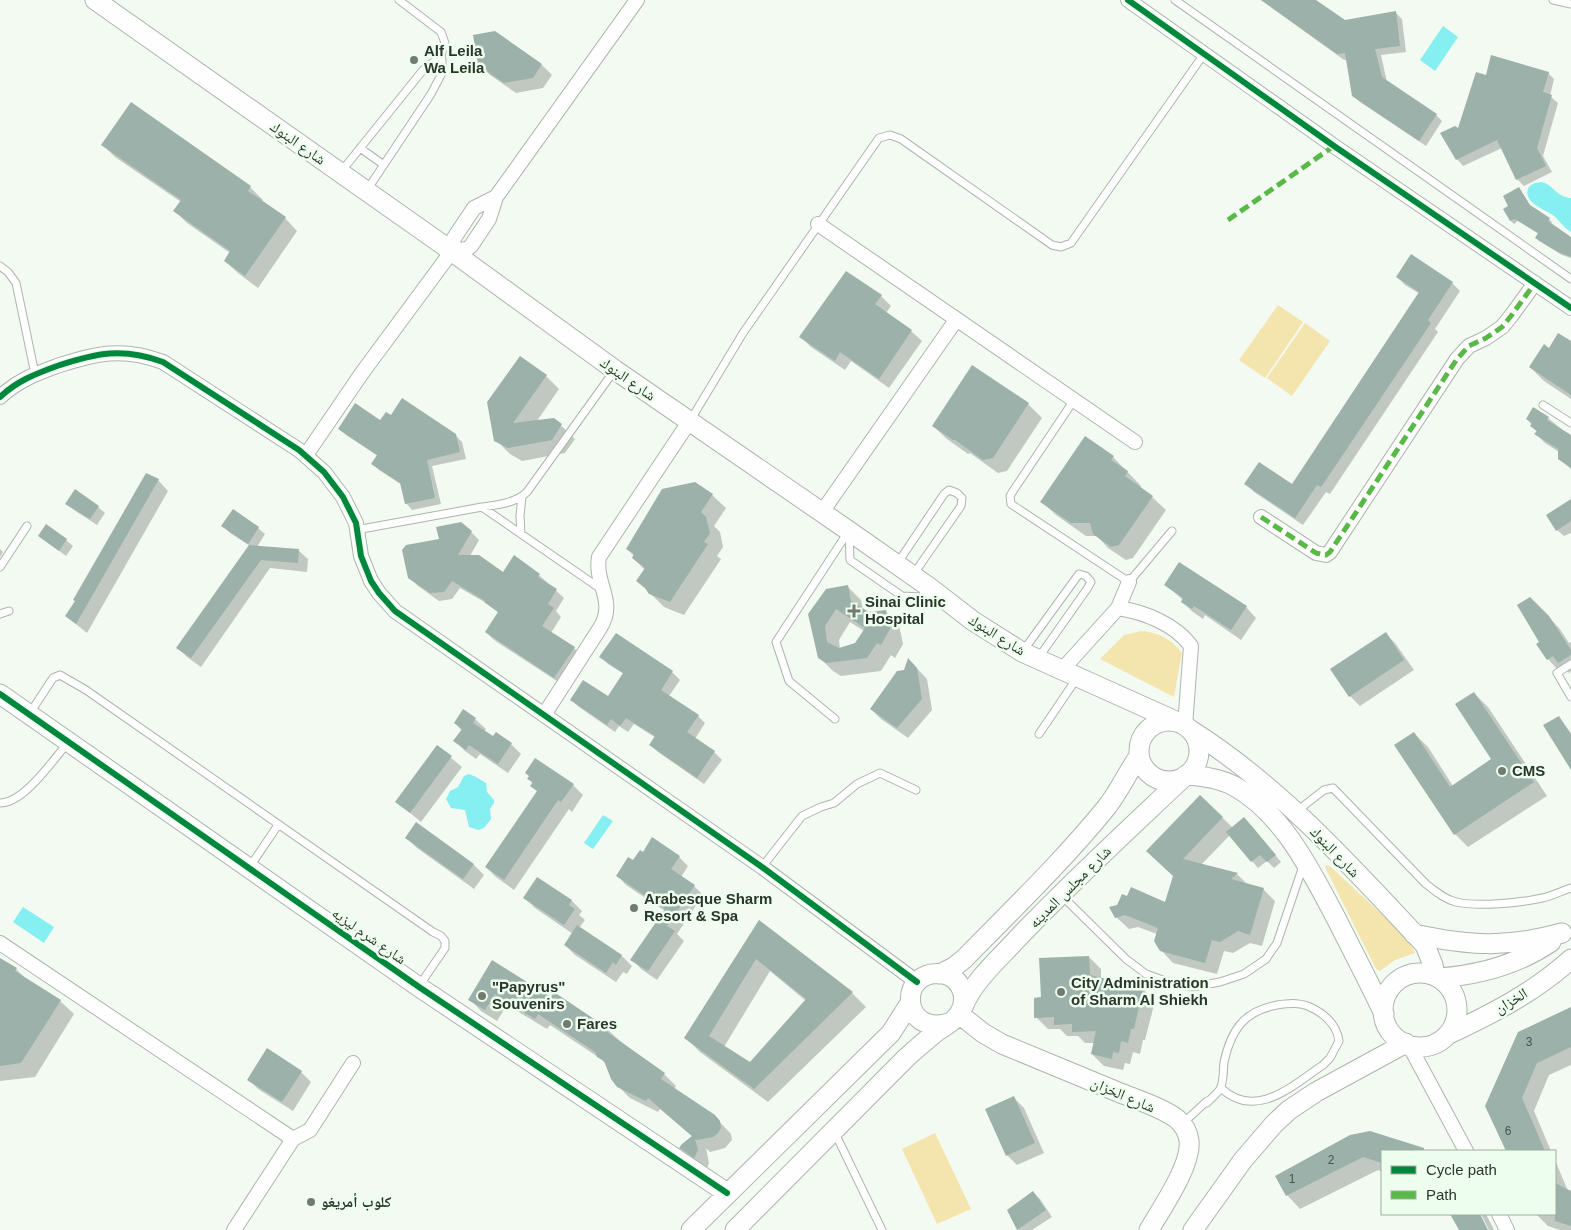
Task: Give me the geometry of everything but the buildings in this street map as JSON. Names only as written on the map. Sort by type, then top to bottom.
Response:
[{"type":"main road","name":"شارع البنوك","points":[[95,0],[452,251],[615,370],[849,530],[973,621],[1024,653],[1184,726],[1243,767],[1296,812],[1425,945],[1437,977]]},
{"type":"main road","name":"شارع شرم ليزيه","points":[[0,694],[419,987],[727,1193]]},
{"type":"main road","points":[[1162,722],[1184,726],[1194,735],[1199,752],[1194,768],[1179,779],[1162,780],[1147,772],[1139,756],[1141,739],[1146,731],[1162,722]]},
{"type":"main road","name":"شارع مجلس المدينه","points":[[940,974],[964,959],[1044,877],[1107,807],[1139,756]]},
{"type":"main road","name":"شارع البنوك","points":[[1186,775],[1222,780],[1244,792],[1280,827],[1305,860],[1384,1014]]},
{"type":"main road","name":"شارع مجلس المدينه","points":[[735,1230],[906,1058],[957,1015],[972,989],[986,972],[1060,894],[1186,775]]},
{"type":"main road","points":[[1044,877],[1060,894]]},
{"type":"main road","points":[[1414,934],[1460,943],[1488,945],[1522,942],[1567,929]]},
{"type":"main road","points":[[1437,977],[1451,990],[1457,1005],[1457,1016],[1453,1027],[1447,1036],[1439,1042],[1419,1046],[1407,1044],[1391,1032],[1384,1014],[1384,1003],[1388,993],[1402,977],[1424,973],[1437,977],[1484,972],[1505,966],[1532,953],[1567,929]]},
{"type":"main road","name":"الخزان","points":[[1447,1036],[1487,1016],[1522,995],[1556,973],[1571,959]]},
{"type":"main road","points":[[928,974],[940,974],[948,975],[959,985],[964,999],[957,1015],[940,1026],[920,1021],[910,1003],[910,996],[917,982],[928,974]]},
{"type":"main road","points":[[691,1230],[891,1032],[910,1003]]},
{"type":"main road","name":"شارع الخزان","points":[[957,1015],[1002,1044],[1139,1100],[1173,1116],[1182,1124]]},
{"type":"main road","points":[[1194,1230],[1243,1160],[1274,1124],[1289,1110],[1316,1092],[1407,1044]]},
{"type":"main road","points":[[1149,1230],[1176,1185],[1190,1150],[1188,1136],[1182,1124]]},
{"type":"street","points":[[306,455],[362,374],[452,251],[470,248],[489,219],[496,197],[637,0]]},
{"type":"street","points":[[1128,0],[1334,146],[1571,308]]},
{"type":"street","points":[[818,224],[1135,442]]},
{"type":"street","points":[[1261,517],[1316,553],[1326,555],[1330,552],[1457,359],[1469,346],[1486,338],[1502,327],[1512,316],[1534,283]]},
{"type":"street","points":[[822,512],[956,320]]},
{"type":"street","points":[[0,397],[20,381],[34,374],[98,354],[126,353],[163,362],[306,455],[324,472],[335,485],[350,510],[365,569],[379,593],[395,611],[762,867],[917,982]]},
{"type":"street","points":[[544,715],[603,622],[607,604],[598,572],[600,557],[689,422]]},
{"type":"street","points":[[1069,675],[1118,608],[1129,582]]},
{"type":"street","points":[[1118,608],[1141,612],[1183,635],[1191,646],[1184,726]]},
{"type":"street","points":[[0,943],[293,1140]]},
{"type":"street","points":[[1407,1044],[1465,1150]]},
{"type":"street","points":[[234,1230],[293,1140],[310,1130],[354,1063]]},
{"type":"street","points":[[1499,1215],[1507,1230]]},
{"type":"lane","points":[[340,173],[423,70],[440,56],[445,43],[441,32],[399,0]]},
{"type":"lane","points":[[1176,0],[1571,279]]},
{"type":"lane","points":[[1553,0],[1571,4]]},
{"type":"lane","points":[[689,422],[743,333],[879,138],[890,135],[901,139],[1052,245],[1061,248],[1071,243],[1204,54]]},
{"type":"lane","points":[[366,191],[439,80],[443,67],[440,56]]},
{"type":"lane","points":[[360,148],[384,165]]},
{"type":"lane","points":[[0,266],[8,272],[16,283],[34,374]]},
{"type":"lane","points":[[521,534],[522,496],[615,370]]},
{"type":"lane","points":[[1074,400],[1012,491],[1010,496],[1011,504],[1129,582],[1172,531]]},
{"type":"lane","points":[[1543,405],[1571,424]]},
{"type":"lane","points":[[896,565],[944,494],[949,490],[957,493],[962,498],[961,506],[912,576]]},
{"type":"lane","points":[[356,530],[500,504],[522,496]]},
{"type":"lane","points":[[482,507],[604,591]]},
{"type":"lane","points":[[0,567],[27,526]]},
{"type":"lane","points":[[849,530],[850,560],[902,596],[921,597],[929,587]]},
{"type":"lane","points":[[835,719],[789,681],[776,642],[849,530]]},
{"type":"lane","points":[[1079,574],[1086,576],[1091,582],[1087,589],[1024,653],[1079,574]]},
{"type":"lane","points":[[0,614],[9,611]]},
{"type":"lane","points":[[1571,664],[1557,673],[1571,697]]},
{"type":"lane","points":[[29,714],[53,678],[60,675],[86,690],[278,825],[441,936],[445,941],[445,948],[419,987]]},
{"type":"lane","points":[[1039,734],[1069,675]]},
{"type":"lane","points":[[0,803],[14,800],[25,792],[69,742]]},
{"type":"lane","points":[[762,867],[802,816],[834,803],[857,784],[880,773],[916,790]]},
{"type":"lane","points":[[1296,812],[1324,790],[1333,788],[1426,884],[1435,892],[1454,902],[1484,903],[1543,898],[1571,888]]},
{"type":"lane","points":[[249,868],[278,825]]},
{"type":"lane","points":[[1060,894],[1126,959],[1146,974],[1171,983],[1192,986],[1220,982],[1244,974],[1266,958],[1277,943],[1305,860]]},
{"type":"lane","points":[[1182,1124],[1207,1100],[1207,1103],[1221,1088],[1224,1062],[1232,1038],[1238,1025],[1246,1017],[1258,1010],[1290,1003],[1304,1004],[1321,1013],[1335,1028],[1339,1041],[1330,1058],[1272,1098],[1259,1102],[1244,1100],[1230,1095],[1221,1088]]},
{"type":"lane","points":[[834,1131],[882,1230]]},
{"type":"shaded area","points":[[1278,305],[1303,322],[1265,378],[1239,360]]},
{"type":"shaded area","points":[[1305,323],[1330,341],[1292,396],[1267,378]]},
{"type":"shaded area","points":[[1141,631],[1164,637],[1182,653],[1174,697],[1100,659],[1124,635]]},
{"type":"shaded area","points":[[1327,865],[1406,937],[1415,953],[1395,960],[1380,971],[1376,969],[1325,867]]},
{"type":"shaded area","points":[[935,1133],[971,1209],[937,1224],[902,1149]]},
{"type":"water","points":[[1443,26],[1458,37],[1435,71],[1420,60]]},
{"type":"water","points":[[1541,182],[1549,185],[1561,195],[1571,198],[1571,232],[1554,216],[1536,206],[1529,198],[1527,194],[1529,187]]},
{"type":"water","points":[[469,774],[486,783],[487,792],[494,800],[490,809],[491,819],[484,828],[478,830],[469,827],[465,810],[451,808],[446,799],[450,791],[458,787],[464,776]]},
{"type":"water","points":[[603,815],[613,821],[593,849],[584,843]]},
{"type":"water","points":[[23,907],[54,927],[44,943],[13,922]]},
{"type":"marked path","points":[[1228,220],[1334,146]]},
{"type":"marked path","points":[[1261,517],[1316,553],[1326,555],[1330,552],[1457,359],[1469,346],[1486,338],[1502,327],[1535,283]]},
{"type":"cycle path","points":[[1128,0],[1334,146],[1571,308]]},
{"type":"cycle path","points":[[0,397],[20,382],[34,375],[57,366],[97,355],[135,354],[163,362],[299,450],[324,472],[343,497],[356,523],[361,556],[371,581],[395,611],[762,867],[917,982]]},
{"type":"cycle path","points":[[0,694],[419,987],[727,1193]]},
{"type":"place","name":"Alf Leila Wa Leila","points":[[414,60]]},
{"type":"place","name":"Sinai Clinic Hospital","points":[[854,611]]},
{"type":"place","name":"CMS","points":[[1502,771]]},
{"type":"place","name":"Arabesque Sharm Resort & Spa","points":[[634,908]]},
{"type":"place","name":"City Administration of Sharm Al Shiekh","points":[[1061,992]]},
{"type":"place","name":"\"Papyrus\" Souvenirs","points":[[482,996]]},
{"type":"place","name":"Fares","points":[[567,1024]]},
{"type":"place","name":"كلوب أمريغو","points":[[311,1202]]}]
